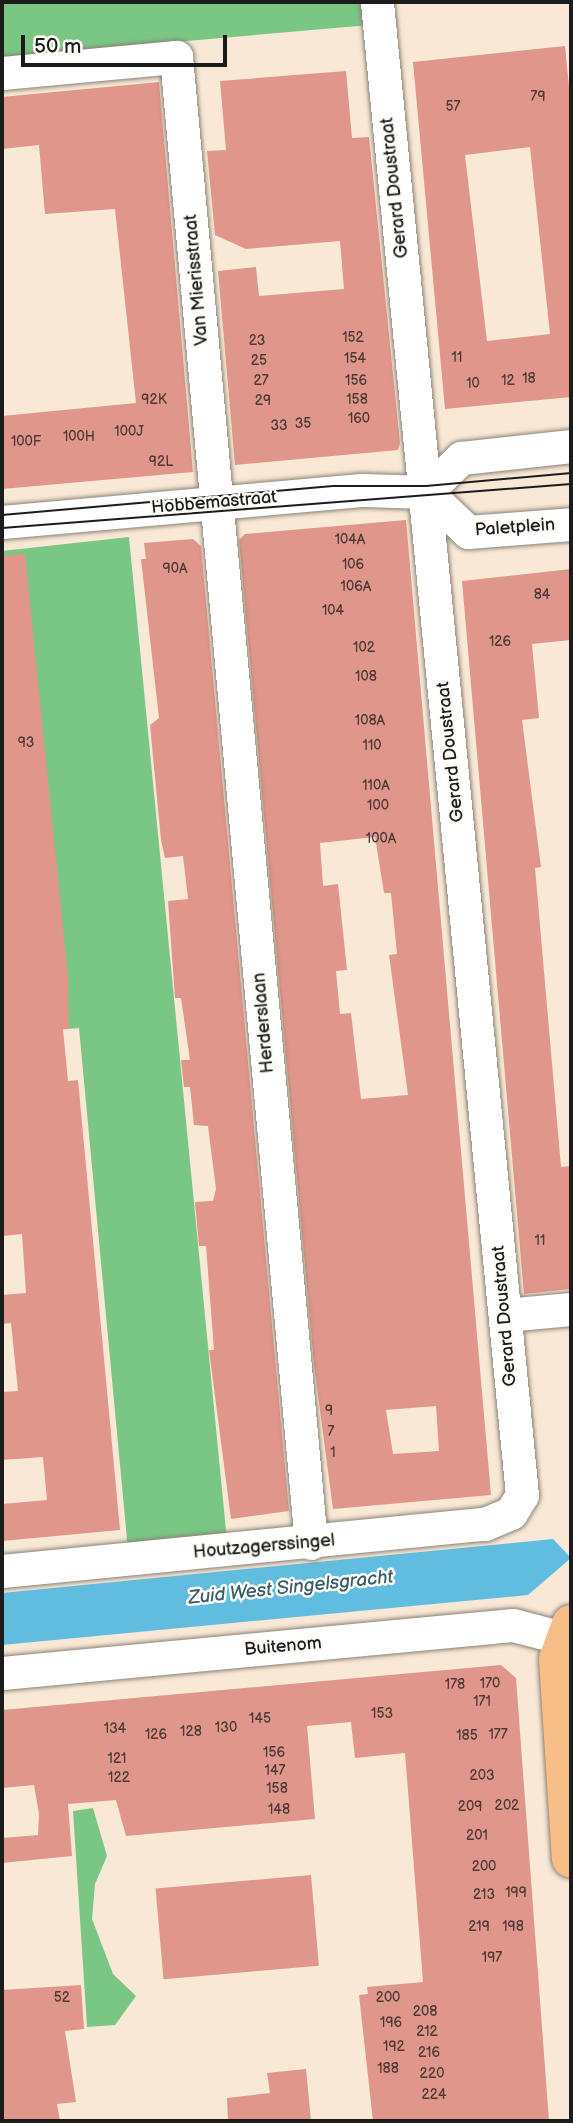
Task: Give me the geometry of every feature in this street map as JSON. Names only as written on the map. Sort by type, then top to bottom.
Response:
[{"type":"main road","name":"Buitenom","points":[[567,1631],[558,1690],[571,1859]]},
{"type":"street","name":"Gerard Doustraat","points":[[377,2],[505,1315],[520,1503]]},
{"type":"street","name":"Van Mierisstraat","points":[[2,73],[176,57],[216,504]]},
{"type":"street","points":[[426,492],[461,458],[571,446]]},
{"type":"street","name":"Hobbemastraat","points":[[2,522],[364,490],[426,492]]},
{"type":"street","name":"Paletplein","points":[[426,492],[468,532],[571,524]]},
{"type":"street","name":"Herderslaan","points":[[216,504],[311,1543]]},
{"type":"street","points":[[505,1315],[571,1308]]},
{"type":"street","name":"Houtzagerssingel","points":[[2,1570],[311,1543],[485,1524],[520,1503]]},
{"type":"street","name":"Buitenom","points":[[2,1673],[513,1625],[567,1631]]},
{"type":"green space","points":[[2,2],[368,2],[370,25],[2,57]]},
{"type":"green space","points":[[129,537],[227,1541],[128,1550],[79,1028],[2,1035],[2,551]]},
{"type":"green space","points":[[93,1808],[107,1856],[95,1884],[92,1919],[113,1974],[136,1996],[115,2025],[87,2027],[73,1811]]},
{"type":"water","name":"Zuid West Singelsgracht","points":[[553,1539],[571,1558],[528,1595],[2,1645],[2,1593]]},
{"type":"pier","points":[[571,1558],[571,1616],[540,1591]]},
{"type":"building","points":[[565,46],[571,108],[571,397],[445,409],[413,62]],"holes":[[[530,147],[550,334],[487,341],[465,155]]]},
{"type":"building","points":[[346,71],[352,138],[369,137],[400,443],[398,450],[235,465],[218,271],[256,267],[259,296],[344,289],[340,241],[246,249],[215,235],[207,151],[226,150],[220,81]]},
{"type":"building","points":[[159,82],[193,472],[2,489],[2,416],[136,403],[115,209],[45,214],[39,145],[2,149],[2,97]]},
{"type":"building","points":[[406,520],[491,1495],[333,1509],[314,1365],[239,540],[245,534]],"holes":[[[375,837],[384,893],[391,893],[397,954],[389,955],[408,1095],[361,1099],[351,1013],[340,1014],[336,971],[347,970],[338,884],[323,886],[320,843]],[[436,1406],[439,1451],[393,1454],[386,1410]]]},
{"type":"building","points":[[193,539],[201,546],[289,1511],[231,1519],[209,1350],[214,1350],[206,1246],[199,1246],[195,1202],[213,1201],[216,1189],[208,1126],[194,1125],[190,1087],[184,1087],[181,1060],[190,1060],[181,998],[175,998],[168,901],[188,899],[183,856],[165,858],[161,840],[150,725],[159,718],[141,559],[146,559],[144,543]]},
{"type":"building","points":[[25,554],[68,976],[69,1029],[63,1029],[68,1081],[78,1080],[120,1530],[2,1541],[2,1504],[47,1500],[43,1457],[2,1460],[2,1392],[18,1391],[11,1323],[2,1324],[2,1295],[26,1293],[22,1234],[3,1236],[2,1221],[2,556]]},
{"type":"building","points":[[571,569],[571,640],[532,644],[539,718],[522,720],[541,867],[535,868],[561,1167],[571,1166],[571,1289],[524,1294],[462,581]]},
{"type":"building","points":[[501,1665],[516,1678],[549,2121],[373,2121],[359,1995],[368,1994],[367,1987],[423,1982],[405,1753],[355,1758],[351,1722],[307,1726],[315,1819],[126,1836],[116,1800],[68,1804],[72,1856],[2,1863],[2,1838],[38,1835],[39,1814],[34,1785],[2,1788],[2,1710]]},
{"type":"building","points":[[311,1875],[319,1966],[164,1979],[156,1889]]},
{"type":"building","points":[[81,1985],[84,2029],[65,2031],[76,2102],[57,2104],[60,2121],[2,2121],[2,1990]]},
{"type":"building","points":[[306,2069],[311,2121],[228,2121],[227,2098],[270,2093],[267,2073]]},
{"type":"tram line","points":[[2,515],[333,486],[426,486],[571,473]]},
{"type":"tram line","points":[[2,528],[571,484]]}]
